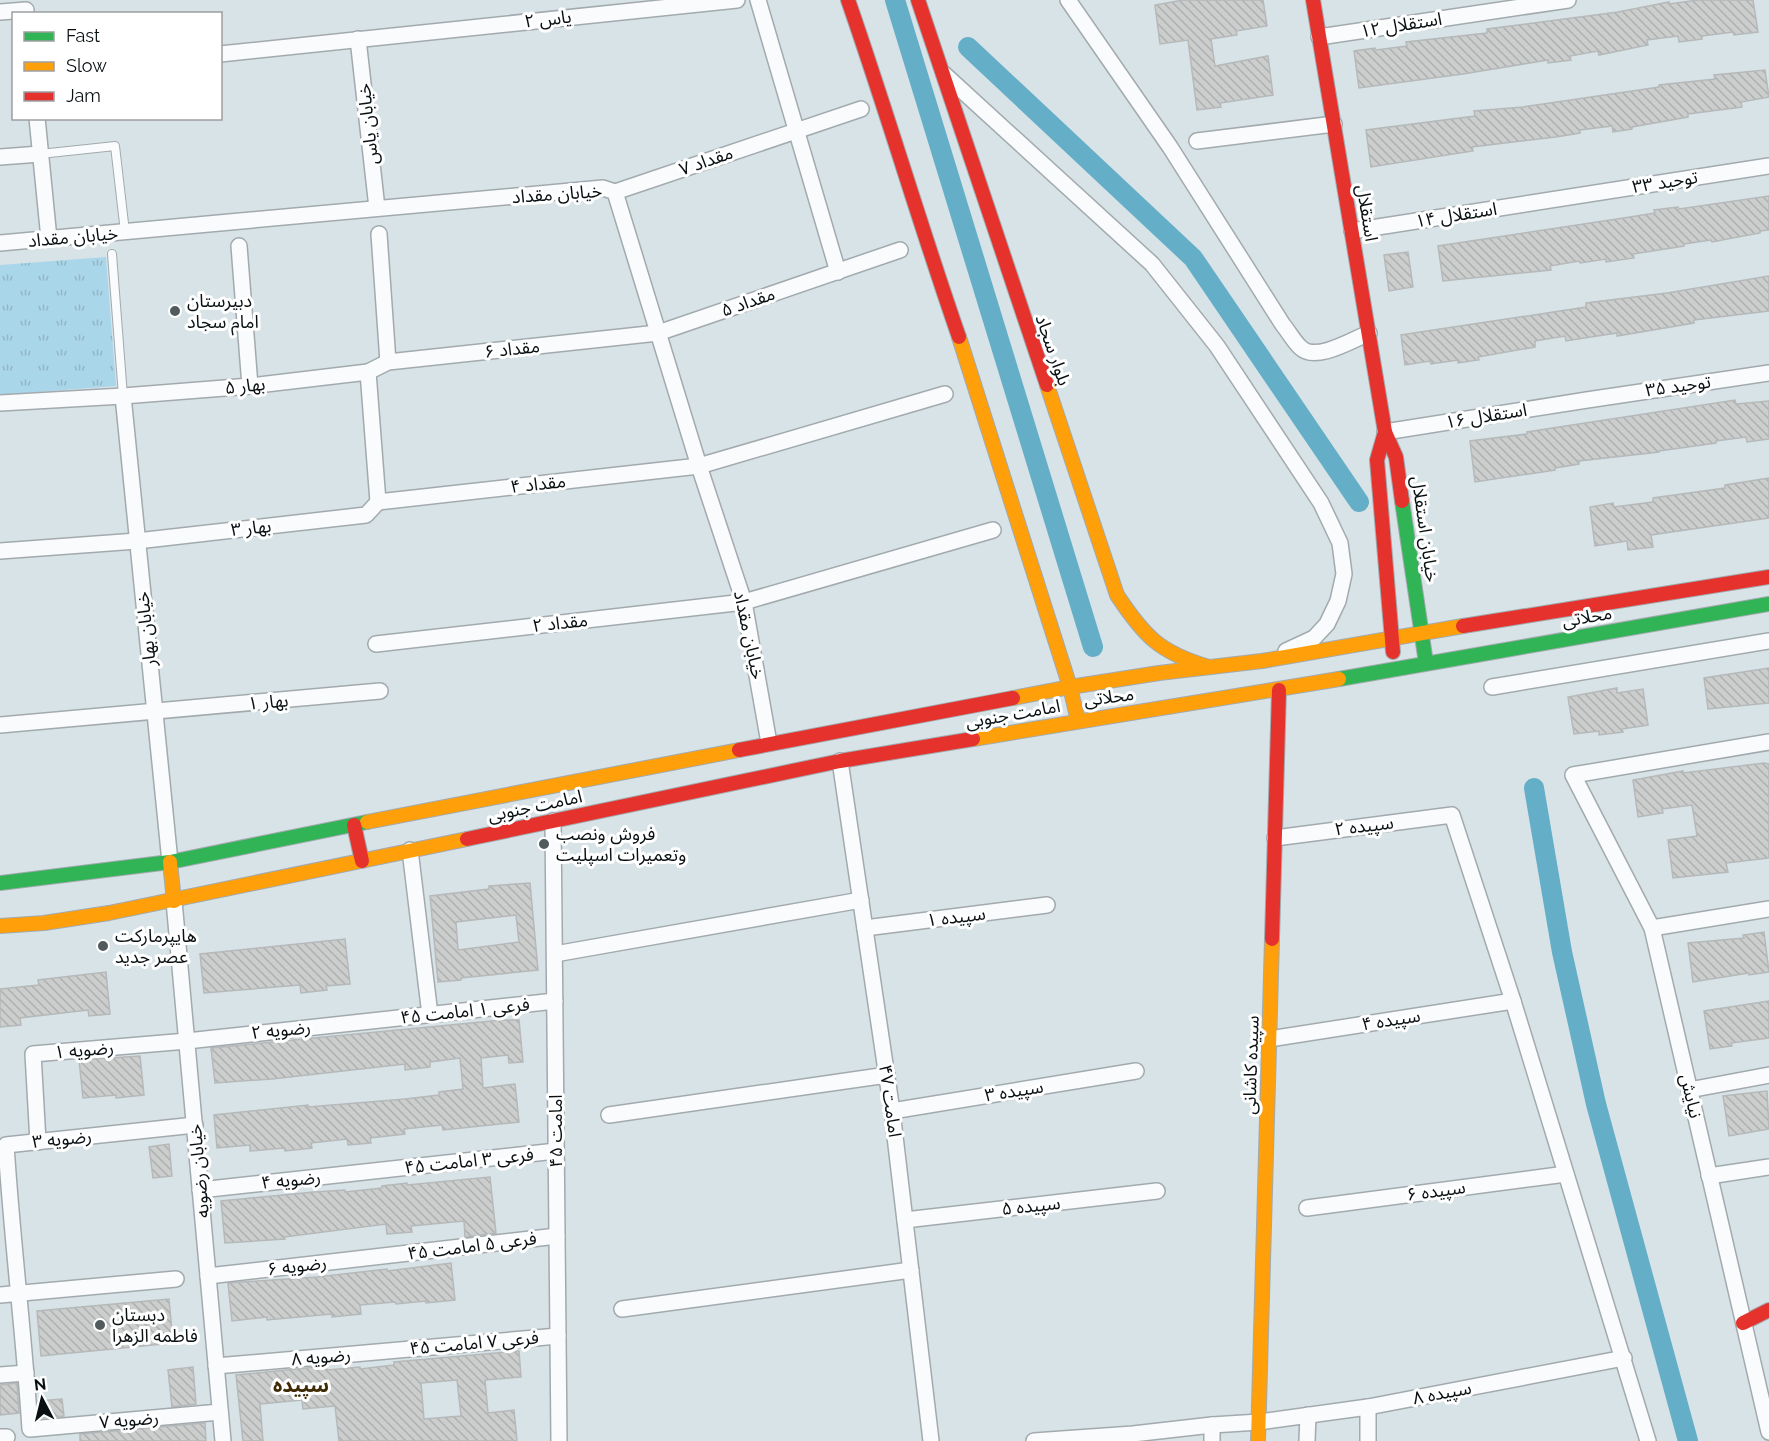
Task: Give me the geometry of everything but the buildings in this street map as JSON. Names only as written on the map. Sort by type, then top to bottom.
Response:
[{"type":"main road","points":[[0,883],[170,862],[354,825],[773,759],[1070,687],[982,406],[926,242],[884,102],[848,0]]},
{"type":"main road","name":"بلوار سجاد","points":[[918,0],[1117,595],[1148,638],[1169,654],[1185,662],[1209,667]]},
{"type":"main road","name":"استقلال","points":[[1313,0],[1385,432]]},
{"type":"main road","points":[[1385,432],[1377,460],[1396,669]]},
{"type":"main road","name":"خیابان استقلال","points":[[1385,432],[1396,457],[1426,663]]},
{"type":"main road","name":"محلاتی","points":[[1769,577],[1421,633],[1262,662],[1209,667],[1070,687],[1078,721],[1279,690],[1769,604]]},
{"type":"main road","name":"سپیده کاشانی","points":[[1258,1441],[1279,690]]},
{"type":"main road","name":"امامت جنوبی","points":[[0,926],[89,916],[174,901],[554,821],[773,759],[840,761],[1078,721]]},
{"type":"main road","points":[[354,825],[362,861]]},
{"type":"main road","points":[[170,862],[174,901]]},
{"type":"main road","points":[[1743,1323],[1769,1310]]},
{"type":"main road","points":[[1743,1323],[1769,1324]]},
{"type":"street","name":"یاس ۲","points":[[222,54],[737,0]]},
{"type":"street","points":[[758,0],[838,272]]},
{"type":"street","points":[[1068,0],[1170,147],[1283,325],[1302,349],[1313,354],[1330,350],[1369,333]]},
{"type":"street","name":"استقلال ۱۲","points":[[1319,37],[1518,4],[1568,0]]},
{"type":"street","points":[[0,12],[26,8]]},
{"type":"street","name":"خیابان یاس","points":[[358,39],[377,208]]},
{"type":"street","points":[[941,71],[1152,264],[1217,346],[1321,502],[1340,543],[1344,574],[1338,601],[1327,624],[1314,638],[1262,662]]},
{"type":"street","name":"مقداد ۷","points":[[615,192],[796,129],[861,109]]},
{"type":"street","points":[[37,120],[49,239]]},
{"type":"street","points":[[1197,141],[1334,124]]},
{"type":"street","points":[[0,157],[40,153]]},
{"type":"street","name":"توحید ۳۳","points":[[1561,199],[1769,166]]},
{"type":"street","name":"خیابان مقداد","points":[[0,243],[603,188],[615,192],[699,466],[744,602],[773,759]]},
{"type":"street","name":"استقلال ۱۴","points":[[1352,231],[1561,199]]},
{"type":"street","points":[[379,234],[388,362]]},
{"type":"street","points":[[239,246],[250,386]]},
{"type":"street","name":"مقداد ۵","points":[[658,333],[900,250]]},
{"type":"street","name":"مقداد ۶","points":[[368,372],[388,362],[658,333]]},
{"type":"street","points":[[368,372],[378,502]]},
{"type":"street","name":"بهار ۵","points":[[0,403],[250,386],[368,372]]},
{"type":"street","name":"توحید ۳۵","points":[[1587,400],[1769,373]]},
{"type":"street","name":"مقداد ۴","points":[[378,502],[699,466],[945,394]]},
{"type":"street","name":"خیابان بهار","points":[[123,396],[170,862]]},
{"type":"street","name":"استقلال ۱۶","points":[[1385,432],[1587,400]]},
{"type":"street","name":"بهار ۳","points":[[0,551],[137,541],[366,515],[378,502]]},
{"type":"street","name":"مقداد ۲","points":[[376,644],[744,602],[993,530]]},
{"type":"street","points":[[1492,687],[1769,641]]},
{"type":"street","name":"بهار ۱","points":[[0,725],[380,691]]},
{"type":"street","name":"نیایش","points":[[1769,742],[1573,775],[1652,928],[1769,1431]]},
{"type":"street","name":"امامت ۴۷","points":[[840,761],[892,1111],[932,1441]]},
{"type":"street","name":"سپیده ۲","points":[[1275,838],[1452,815],[1513,1001]]},
{"type":"street","name":"امامت ۴۵","points":[[554,821],[559,1441]]},
{"type":"street","points":[[410,850],[430,1015]]},
{"type":"street","points":[[555,954],[861,900]]},
{"type":"street","name":"خیابان رضویه","points":[[174,901],[223,1441]]},
{"type":"street","name":"سپیده ۱","points":[[865,928],[1047,905]]},
{"type":"street","points":[[1652,928],[1769,909]]},
{"type":"street","name":"فرعی ۱ امامت ۴۵","points":[[376,1020],[555,1001]]},
{"type":"street","points":[[1513,1001],[1648,1441]]},
{"type":"street","name":"سپیده ۴","points":[[1269,1039],[1513,1001]]},
{"type":"street","name":"رضویه ۲","points":[[187,1041],[376,1020]]},
{"type":"street","name":"رضویه ۱","points":[[38,1142],[33,1054],[187,1041]]},
{"type":"street","name":"سپیده ۳","points":[[892,1111],[1136,1071]]},
{"type":"street","points":[[609,1115],[887,1075]]},
{"type":"street","points":[[1689,1090],[1769,1076]]},
{"type":"street","name":"رضویه ۳","points":[[17,1293],[5,1222],[6,1145],[195,1125]]},
{"type":"street","name":"فرعی ۳ امامت ۴۵","points":[[382,1170],[556,1151]]},
{"type":"street","points":[[1709,1176],[1769,1167]]},
{"type":"street","name":"رضویه ۴","points":[[200,1190],[382,1170]]},
{"type":"street","name":"سپیده ۶","points":[[1307,1208],[1566,1174]]},
{"type":"street","name":"سپیده ۵","points":[[905,1220],[1157,1191]]},
{"type":"street","name":"فرعی ۵ امامت ۴۵","points":[[386,1256],[557,1236]]},
{"type":"street","name":"رضویه ۶","points":[[208,1276],[386,1256]]},
{"type":"street","points":[[622,1309],[911,1270]]},
{"type":"street","points":[[0,1295],[176,1279]]},
{"type":"street","name":"رضویه ۷","points":[[17,1293],[30,1429],[220,1412]]},
{"type":"street","name":"فرعی ۷ امامت ۴۵","points":[[391,1351],[558,1335]]},
{"type":"street","name":"رضویه ۸","points":[[216,1366],[391,1351]]},
{"type":"street","name":"سپیده ۸","points":[[1034,1441],[1133,1438],[1212,1425],[1259,1422],[1368,1407],[1624,1358]]},
{"type":"street","points":[[0,1375],[26,1373]]},
{"type":"street","points":[[1368,1407],[1368,1441]]},
{"type":"street","points":[[1307,1441],[1308,1415]]},
{"type":"street","points":[[1212,1425],[1212,1441]]},
{"type":"lane","points":[[40,153],[115,146],[125,232]]},
{"type":"lane","points":[[112,254],[123,396]]},
{"type":"green space","points":[[106,257],[116,386],[0,395],[0,265]]},
{"type":"waterway","points":[[895,0],[1093,647]]},
{"type":"waterway","points":[[968,47],[1193,258],[1359,502]]},
{"type":"waterway","points":[[1534,788],[1562,952],[1596,1104],[1688,1441]]},
{"type":"traffic: fast","points":[[1402,501],[1426,663]]},
{"type":"traffic: fast","points":[[1339,679],[1769,604]]},
{"type":"traffic: fast","points":[[0,883],[170,862],[367,822]]},
{"type":"traffic: slow","points":[[959,337],[1070,687],[1013,698]]},
{"type":"traffic: slow","points":[[1047,385],[1117,595],[1136,622],[1165,649],[1192,662],[1209,667]]},
{"type":"traffic: slow","points":[[1078,721],[1070,687],[1159,673],[1262,661],[1463,626]]},
{"type":"traffic: slow","points":[[973,739],[1339,679]]},
{"type":"traffic: slow","points":[[367,822],[739,750]]},
{"type":"traffic: slow","points":[[0,926],[44,923],[109,913],[467,839]]},
{"type":"traffic: slow","points":[[170,862],[174,901]]},
{"type":"traffic: slow","points":[[1258,1441],[1272,939]]},
{"type":"traffic: jam","points":[[848,0],[959,337]]},
{"type":"traffic: jam","points":[[918,0],[1047,385]]},
{"type":"traffic: jam","points":[[1313,0],[1385,432],[1396,457],[1402,501]]},
{"type":"traffic: jam","points":[[1385,432],[1377,460],[1393,652]]},
{"type":"traffic: jam","points":[[1463,626],[1769,577]]},
{"type":"traffic: jam","points":[[1272,939],[1279,690]]},
{"type":"traffic: jam","points":[[739,750],[1013,698]]},
{"type":"traffic: jam","points":[[467,839],[840,761],[973,739]]},
{"type":"traffic: jam","points":[[354,825],[362,861]]},
{"type":"traffic: jam","points":[[1743,1323],[1769,1310]]},
{"type":"place","name":"دبیرستان امام سجاد","points":[[175,311]]},
{"type":"place","name":"فروش ونصب وتعمیرات اسپلیت","points":[[544,844]]},
{"type":"place","name":"هایپرمارکت عصر جدید","points":[[103,946]]},
{"type":"place","name":"دبستان فاطمه الزهرا","points":[[100,1325]]},
{"type":"district","name":"سپیده","points":[[301,1385]]}]
